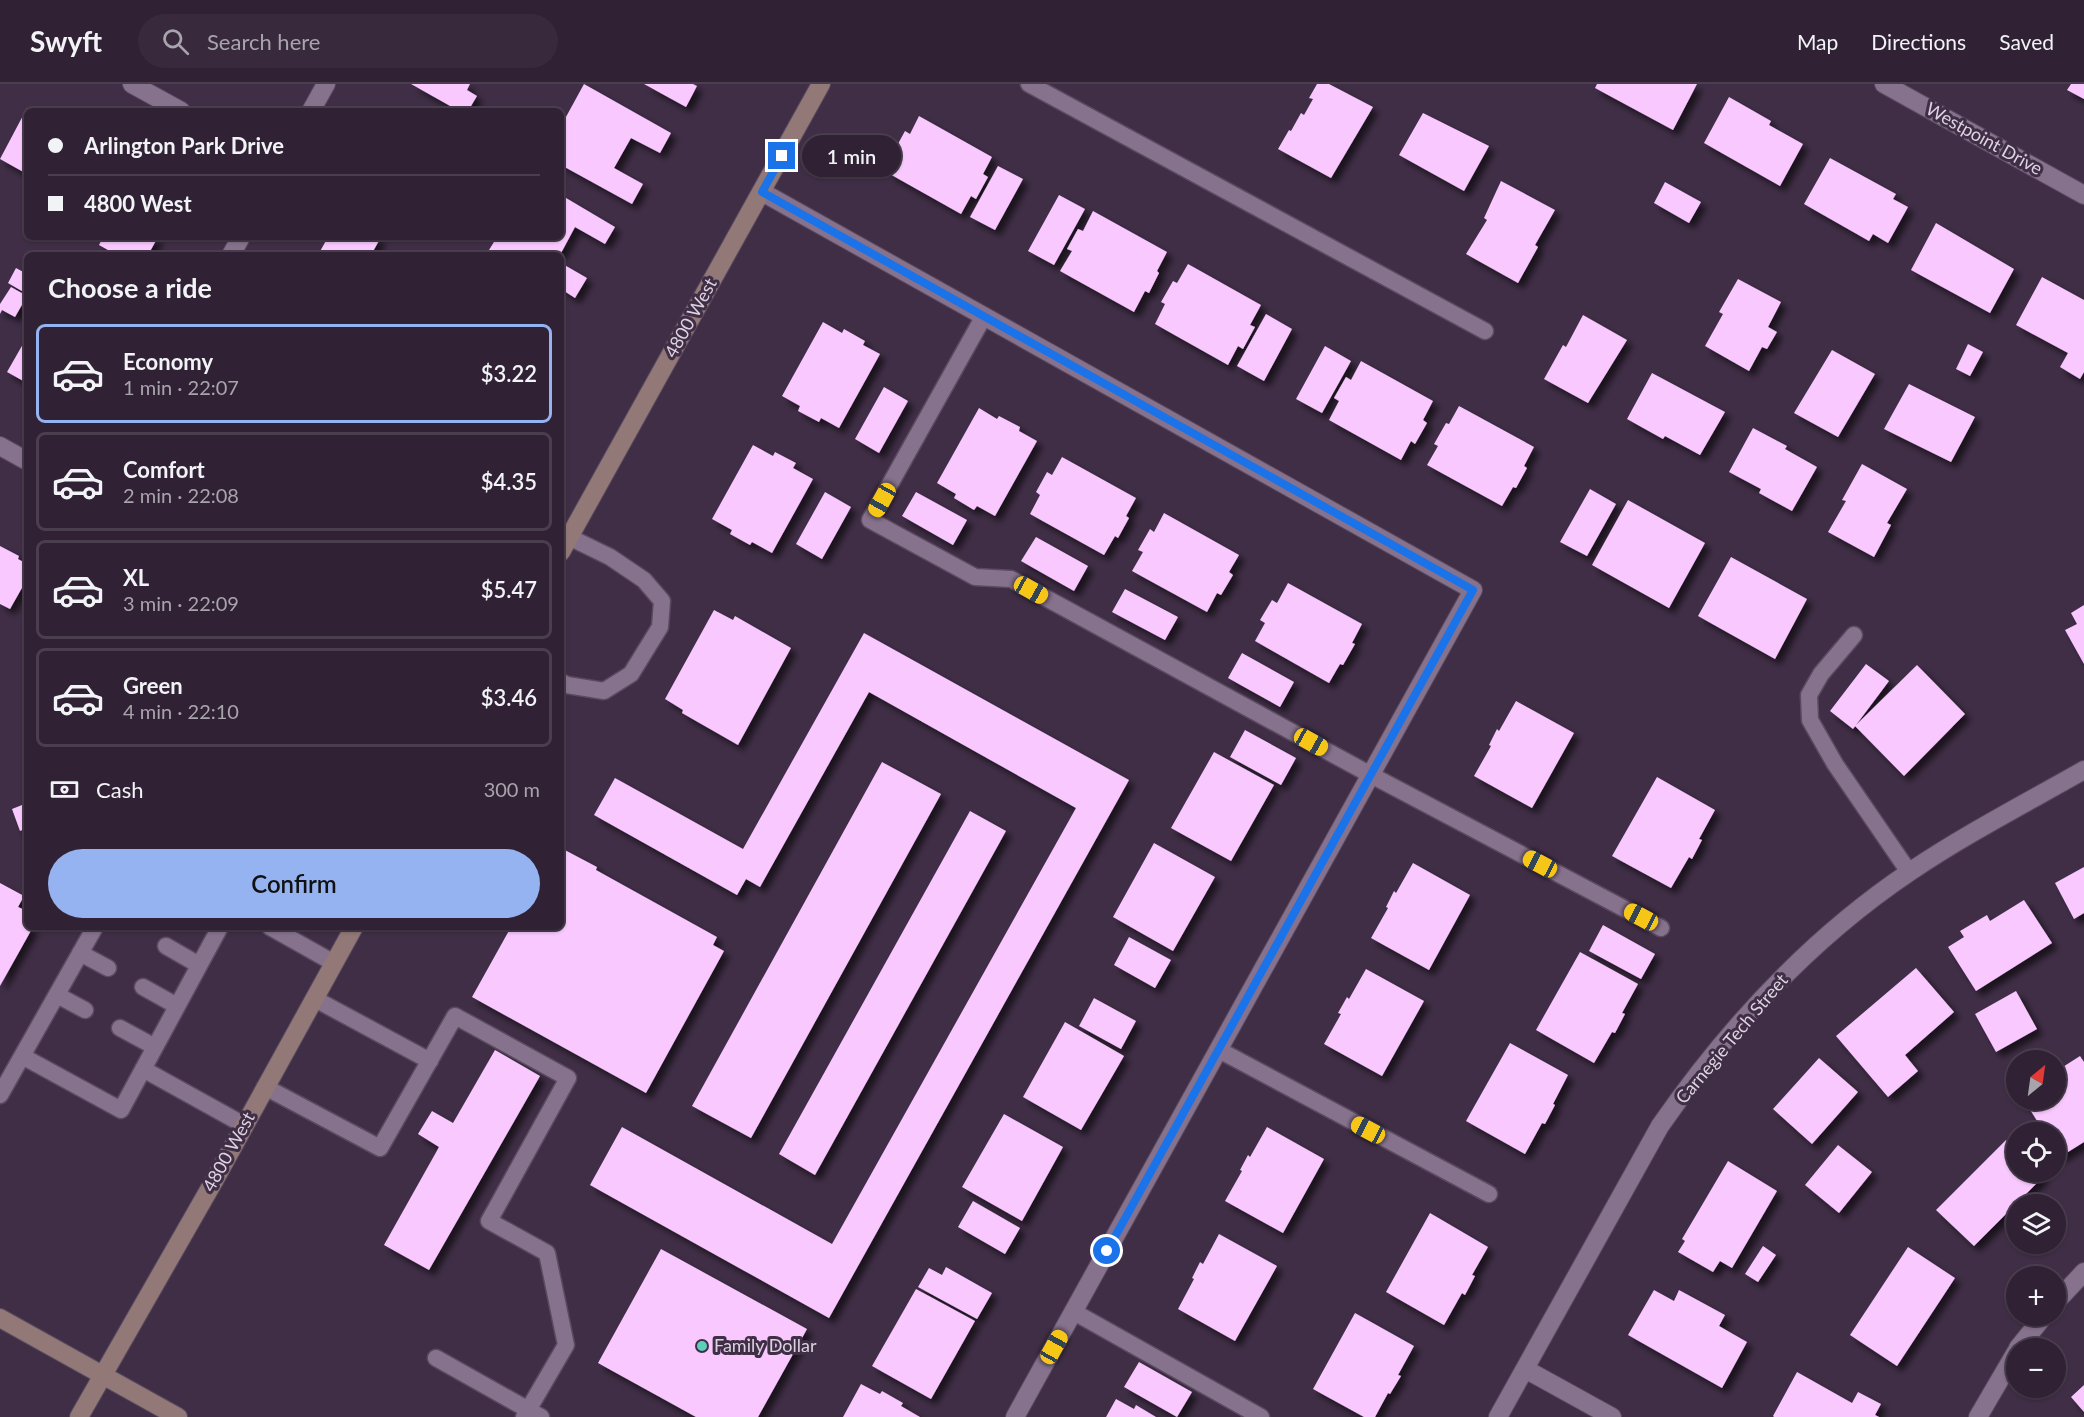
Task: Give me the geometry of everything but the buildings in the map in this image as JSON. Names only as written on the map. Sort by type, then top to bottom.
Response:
[{"type":"main road","name":"4800 West","points":[[565,544],[821,84]]},
{"type":"main road","name":"4800 West","points":[[79,1417],[352,930]]},
{"type":"main road","points":[[0,1318],[178,1417]]},
{"type":"street","points":[[132,84],[176,108]]},
{"type":"street","points":[[313,108],[326,84]]},
{"type":"street","name":"Westpoint Drive","points":[[1884,84],[2084,195]]},
{"type":"street","points":[[762,192],[1473,590],[1016,1417]]},
{"type":"street","points":[[0,446],[24,459]]},
{"type":"street","name":"Carnegie Tech Street","points":[[1498,1417],[1643,1155],[1687,1087],[1764,998],[1808,952],[1909,872],[1958,841],[2084,770]]},
{"type":"street","points":[[2066,1291],[2084,1272]]},
{"type":"street","points":[[2027,1338],[2036,1326]]},
{"type":"street","points":[[1525,1369],[1612,1417]]},
{"type":"street","points":[[1978,1417],[2006,1369]]},
{"type":"lane","points":[[1029,84],[1485,331]]},
{"type":"lane","points":[[984,316],[870,520],[975,577],[1011,579],[1371,775],[1661,928]]},
{"type":"lane","points":[[564,684],[604,691],[632,674],[660,627],[662,601],[644,580],[610,557],[565,544]]},
{"type":"lane","points":[[1854,635],[1821,674],[1809,695],[1810,720],[1835,764],[1909,872]]},
{"type":"lane","points":[[0,1095],[93,930]]},
{"type":"lane","points":[[22,1056],[121,1110],[218,930]]},
{"type":"lane","points":[[275,930],[334,963]]},
{"type":"lane","points":[[165,946],[199,965]]},
{"type":"lane","points":[[81,953],[108,968]]},
{"type":"lane","points":[[142,987],[177,1006]]},
{"type":"lane","points":[[57,995],[85,1010]]},
{"type":"lane","points":[[315,999],[430,1060]]},
{"type":"lane","points":[[265,1088],[380,1148],[455,1016],[568,1078],[489,1221],[547,1253],[566,1346],[531,1415],[436,1358]]},
{"type":"lane","points":[[120,1028],[155,1047]]},
{"type":"lane","points":[[1219,1050],[1489,1194]]},
{"type":"lane","points":[[143,1069],[244,1125]]},
{"type":"lane","points":[[1074,1312],[1261,1417]]},
{"type":"place","name":"Family Dollar","points":[[702,1346]]},
{"type":"route","points":[[782,156],[762,192],[1473,590],[1107,1251]]}]
